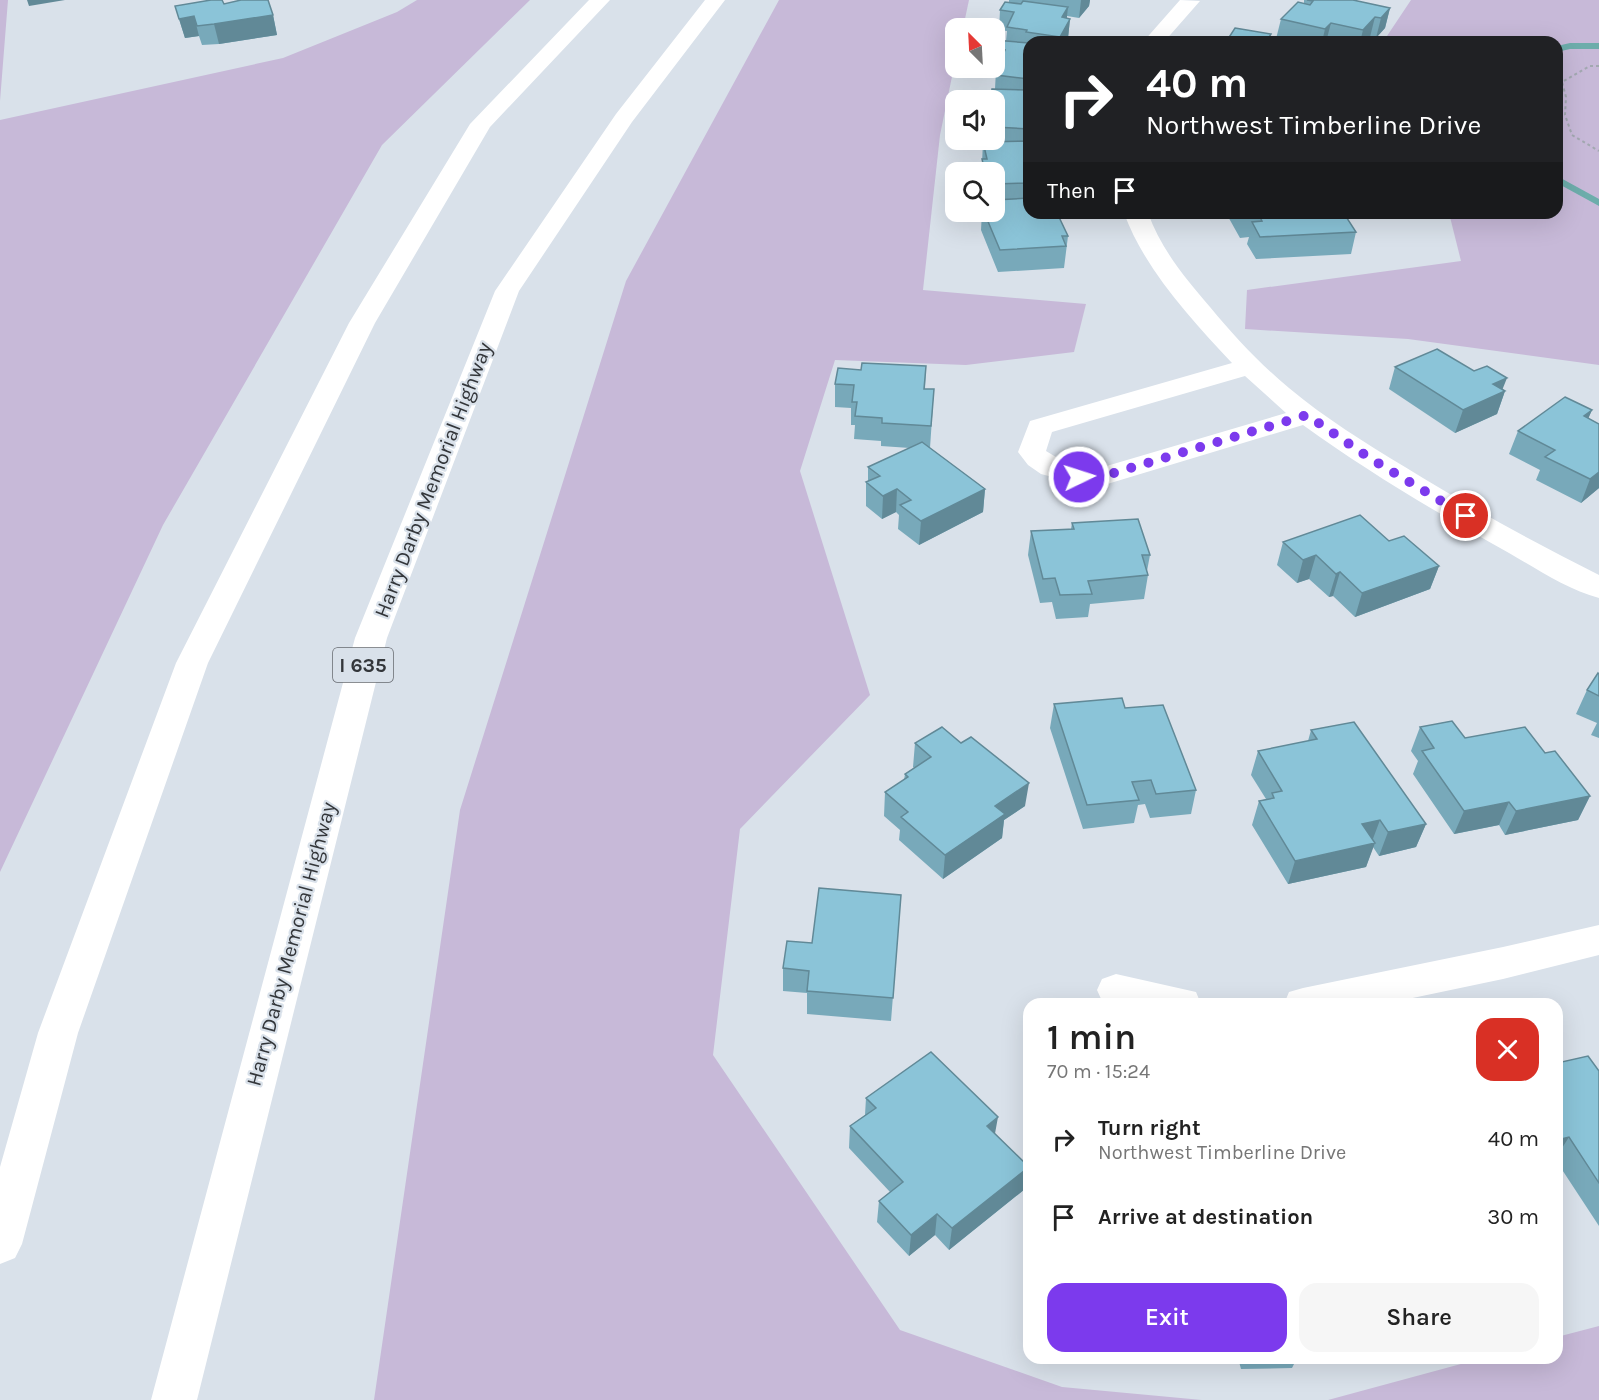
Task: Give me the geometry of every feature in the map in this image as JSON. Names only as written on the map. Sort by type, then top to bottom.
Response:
[{"type":"main road","points":[[0,1244],[58,1033],[192,663],[362,323],[481,124],[600,0]]},
{"type":"main road","name":"Harry Darby Memorial Highway","points":[[174,1400],[370,638],[507,291],[624,119],[715,0]]},
{"type":"main road","points":[[1158,36],[1190,1]]},
{"type":"main road","points":[[1139,219],[1155,252],[1213,327],[1251,367],[1307,415],[1368,457],[1448,506],[1539,558],[1599,588]]},
{"type":"main road","points":[[1251,367],[1221,373],[1040,427],[1032,452],[1040,463],[1065,475],[1094,479],[1307,415]]},
{"type":"main road","points":[[1332,998],[1503,963],[1599,940]]},
{"type":"main road","points":[[1116,990],[1154,998]]},
{"type":"path","points":[[1563,80],[1590,66],[1599,66]]},
{"type":"path","points":[[1563,85],[1566,97],[1565,115],[1572,135],[1599,151]]},
{"type":"shaded area","points":[[0,0],[8,0],[0,101]]},
{"type":"shaded area","points":[[417,0],[530,0],[382,145],[163,525],[0,872],[0,120],[283,58],[397,12]]},
{"type":"shaded area","points":[[779,0],[969,0],[965,18],[945,18],[945,78],[952,78],[949,90],[945,90],[945,111],[940,135],[923,290],[1086,304],[1074,352],[966,365],[835,360],[800,471],[870,695],[740,829],[713,1055],[900,1330],[1062,1387],[1202,1400],[374,1400],[460,810],[626,281]]},
{"type":"shaded area","points":[[1411,0],[1599,0],[1599,365],[1408,339],[1245,329],[1247,290],[1461,261],[1450,219],[1563,219],[1563,36],[1387,36]]},
{"type":"shaded area","points":[[1599,1326],[1599,1400],[1328,1400],[1461,1364],[1563,1364],[1563,1335]]},
{"type":"building","points":[[222,0],[224,4],[241,0],[268,0],[273,15],[197,26],[194,16],[179,19],[175,6]]},
{"type":"building","points":[[1307,0],[1353,0],[1390,8],[1381,18],[1375,17],[1363,30],[1331,23],[1325,29],[1281,19],[1298,2],[1310,5],[1313,1]]},
{"type":"building","points":[[1023,1],[1068,7],[1062,17],[1070,19],[1061,36],[1007,27],[1014,12],[1000,10],[1005,2],[1021,4]]},
{"type":"building","points":[[1235,28],[1271,34],[1270,36],[1230,36]]},
{"type":"building","points":[[1005,41],[1023,42],[1023,78],[1005,76]]},
{"type":"building","points":[[992,89],[1023,90],[1023,129],[1005,128],[1005,90]]},
{"type":"building","points":[[1023,141],[1023,183],[1005,184],[1005,162],[983,162],[982,159],[987,159],[985,150],[1005,150],[1005,142]]},
{"type":"building","points":[[1023,198],[1023,219],[1060,219],[1068,236],[1062,236],[1066,246],[1000,250],[988,222],[1005,222],[1005,199]]},
{"type":"building","points":[[1261,219],[1348,219],[1356,232],[1260,237],[1252,222],[1262,221]]},
{"type":"building","points":[[1437,349],[1474,371],[1487,366],[1507,378],[1493,384],[1505,391],[1463,410],[1395,367]]},
{"type":"building","points":[[862,363],[926,366],[924,389],[934,389],[931,426],[882,423],[882,418],[855,416],[857,402],[852,402],[854,385],[835,384],[838,368],[861,370]]},
{"type":"building","points":[[1565,397],[1592,410],[1584,416],[1599,424],[1599,472],[1590,479],[1545,457],[1555,450],[1518,431]]},
{"type":"building","points":[[922,442],[985,489],[921,521],[900,505],[911,500],[897,489],[883,496],[866,482],[880,476],[868,467]]},
{"type":"building","points":[[1360,515],[1389,541],[1404,536],[1439,566],[1362,593],[1340,572],[1336,574],[1316,555],[1303,560],[1283,542]]},
{"type":"building","points":[[1138,519],[1150,555],[1142,555],[1148,575],[1088,581],[1092,594],[1060,595],[1055,578],[1043,579],[1031,531],[1074,529],[1072,523]]},
{"type":"building","points":[[1599,674],[1599,696],[1587,690]]},
{"type":"building","points":[[1122,698],[1125,708],[1163,705],[1196,790],[1156,794],[1151,780],[1132,782],[1139,800],[1087,805],[1054,704]]},
{"type":"building","points":[[1452,721],[1465,738],[1525,727],[1545,753],[1555,751],[1590,796],[1516,811],[1509,802],[1464,811],[1422,751],[1434,748],[1420,727]]},
{"type":"building","points":[[1354,722],[1426,824],[1388,832],[1380,820],[1362,824],[1375,843],[1295,861],[1259,801],[1274,798],[1272,793],[1282,791],[1258,751],[1317,739],[1311,730]]},
{"type":"building","points":[[942,727],[961,743],[971,737],[1029,783],[995,806],[1005,814],[945,855],[901,817],[908,812],[885,792],[908,777],[905,774],[931,757],[915,743]]},
{"type":"building","points":[[819,888],[901,895],[893,998],[807,991],[809,971],[783,968],[787,941],[812,943]]},
{"type":"building","points":[[931,1052],[998,1117],[987,1126],[1023,1161],[1023,1172],[952,1228],[937,1214],[911,1235],[879,1201],[903,1182],[850,1126],[876,1108],[866,1098]]},
{"type":"building","points":[[1588,1056],[1599,1071],[1599,1183],[1569,1137],[1563,1138],[1563,1062]]},
{"type":"waterway","points":[[1563,48],[1599,46]]},
{"type":"waterway","points":[[1563,182],[1599,203]]},
{"type":"route","points":[[1079,477],[1094,479],[1307,415],[1368,457],[1466,516]]}]
